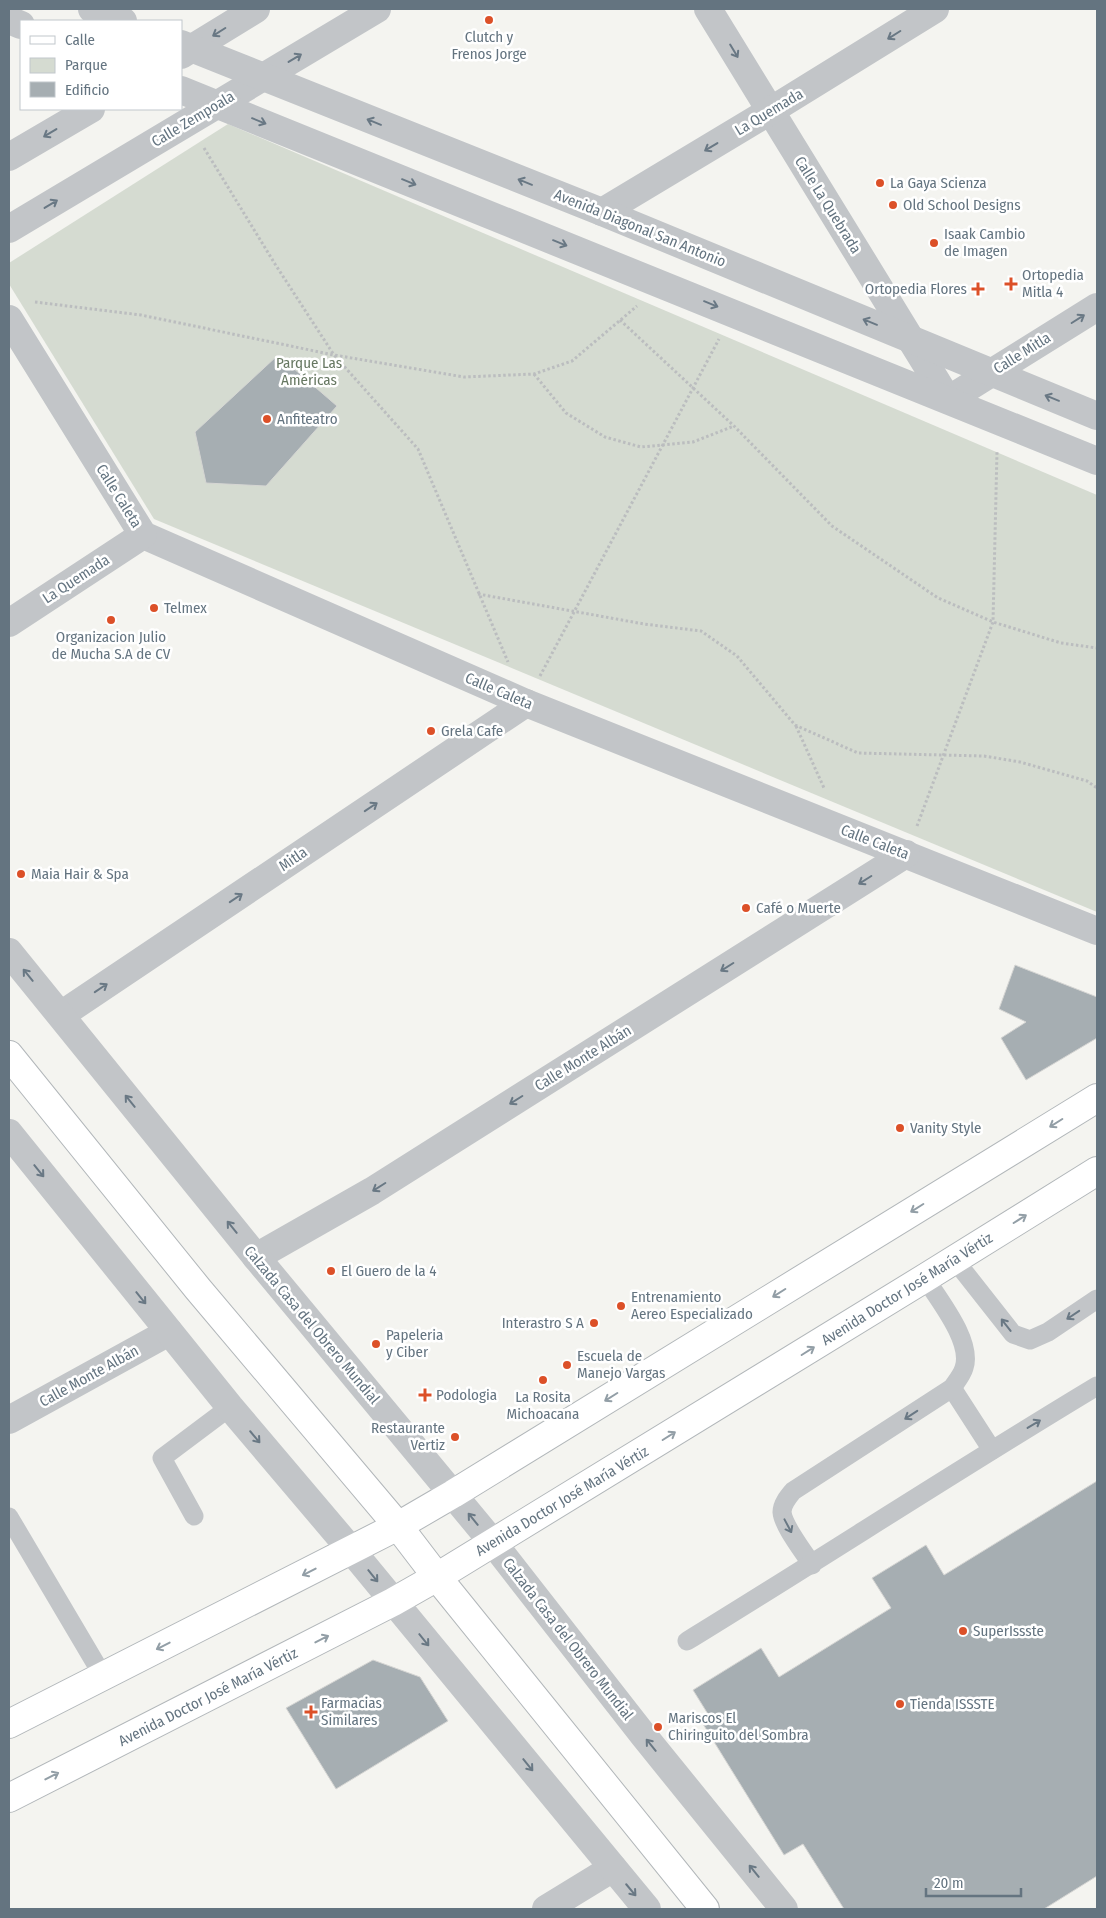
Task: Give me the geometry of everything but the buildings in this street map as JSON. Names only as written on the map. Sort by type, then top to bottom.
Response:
[{"type":"main road","points":[[9,1055],[198,1289],[398,1526],[705,1909]]},
{"type":"main road","points":[[9,1724],[398,1526],[1097,1098]]},
{"type":"main road","name":"Avenida Doctor José María Vértiz","points":[[9,1798],[393,1602],[437,1577],[494,1544],[1097,1171]]},
{"type":"street","points":[[92,9],[120,20]]},
{"type":"street","points":[[185,50],[256,9]]},
{"type":"street","name":"Calle Zempoala","points":[[9,229],[377,9]]},
{"type":"street","name":"Calle La Quebrada","points":[[708,9],[948,400]]},
{"type":"street","name":"La Quemada","points":[[602,212],[935,9]]},
{"type":"street","name":"Avenida Diagonal San Antonio","points":[[185,50],[262,78],[602,212],[1097,416]]},
{"type":"street","points":[[182,90],[1097,461]]},
{"type":"street","points":[[9,158],[89,110]]},
{"type":"street","name":"Calle Mitla","points":[[948,400],[1097,307]]},
{"type":"street","name":"Calle Caleta","points":[[18,310],[143,535],[526,704],[1097,931]]},
{"type":"street","name":"La Quemada","points":[[9,623],[143,535]]},
{"type":"street","name":"Mitla","points":[[61,1015],[526,704]]},
{"type":"street","name":"Calle Monte Albán","points":[[256,1257],[372,1191],[906,854]]},
{"type":"street","name":"Calzada Casa del Obrero Mundial","points":[[9,952],[256,1257],[494,1544],[644,1736],[784,1909]]},
{"type":"street","points":[[9,1133],[230,1407],[352,1550],[647,1909]]},
{"type":"street","name":"Calle Monte Albán","points":[[9,1420],[169,1332]]},
{"type":"street","points":[[546,1909],[613,1868]]},
{"type":"lane","points":[[954,1259],[1013,1334],[1030,1340],[1048,1332],[1097,1298]]},
{"type":"lane","points":[[812,1565],[786,1524],[782,1512],[785,1500],[793,1491],[952,1388],[964,1368],[965,1348],[951,1317],[926,1278]]},
{"type":"lane","points":[[687,1641],[1097,1386]]},
{"type":"lane","points":[[952,1388],[992,1450]]},
{"type":"lane","points":[[194,1516],[162,1458],[230,1407]]},
{"type":"lane","points":[[9,1517],[103,1676]]},
{"type":"path","points":[[188,122],[275,264],[334,355],[418,449],[526,704]]},
{"type":"path","points":[[18,310],[142,315],[334,355],[464,377],[534,374],[572,361],[662,284]]},
{"type":"path","points":[[526,704],[733,313]]},
{"type":"path","points":[[620,320],[734,426],[832,526],[938,598],[993,622],[1061,643],[1097,648]]},
{"type":"path","points":[[534,374],[566,413],[605,437],[641,446],[693,442],[734,426]]},
{"type":"path","points":[[906,854],[945,755],[993,622],[998,421]]},
{"type":"path","points":[[478,594],[644,624],[701,632],[737,656],[795,725],[842,829]]},
{"type":"path","points":[[795,725],[858,753],[984,756],[1020,762],[1087,780],[1097,788]]},
{"type":"green space","name":"Parque Las Américas","points":[[228,124],[1097,495],[1097,912],[154,519],[9,284],[9,263]]},
{"type":"place","name":"Clutch y Frenos Jorge","points":[[489,20]]},
{"type":"place","name":"La Gaya Scienza","points":[[880,183]]},
{"type":"place","name":"Old School Designs","points":[[893,205]]},
{"type":"place","name":"Isaak Cambio de Imagen","points":[[934,243]]},
{"type":"place","name":"Ortopedia Mitla 4","points":[[1011,284]]},
{"type":"place","name":"Ortopedia Flores","points":[[978,289]]},
{"type":"place","name":"Anfiteatro","points":[[267,419]]},
{"type":"place","name":"Telmex","points":[[154,608]]},
{"type":"place","name":"Organizacion Julio de Mucha S.A de CV","points":[[111,620]]},
{"type":"place","name":"Grela Cafe","points":[[431,731]]},
{"type":"place","name":"Maia Hair & Spa","points":[[21,874]]},
{"type":"place","name":"Café o Muerte","points":[[746,908]]},
{"type":"place","name":"Vanity Style","points":[[900,1128]]},
{"type":"place","name":"El Guero de la 4","points":[[331,1271]]},
{"type":"place","name":"Entrenamiento Aereo Especializado","points":[[621,1306]]},
{"type":"place","name":"Interastro S A","points":[[594,1323]]},
{"type":"place","name":"Papeleria y Ciber","points":[[376,1344]]},
{"type":"place","name":"Escuela de Manejo Vargas","points":[[567,1365]]},
{"type":"place","name":"La Rosita Michoacana","points":[[543,1380]]},
{"type":"place","name":"Podologia","points":[[425,1395]]},
{"type":"place","name":"Restaurante Vertiz","points":[[455,1437]]},
{"type":"place","name":"SuperIssste","points":[[963,1631]]},
{"type":"place","name":"Tienda ISSSTE","points":[[900,1704]]},
{"type":"place","name":"Farmacias Similares","points":[[311,1712]]},
{"type":"place","name":"Mariscos El Chiringuito del Sombra","points":[[658,1727]]}]
